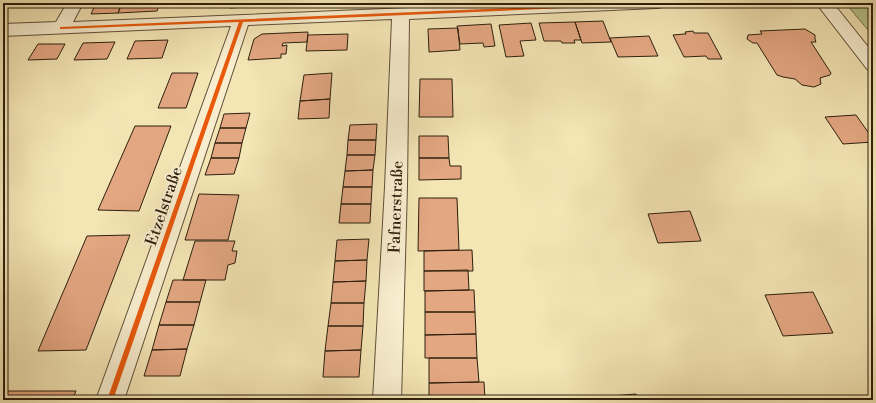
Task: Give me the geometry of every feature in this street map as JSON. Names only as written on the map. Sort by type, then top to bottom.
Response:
[{"type":"street","points":[[61,28],[75,3]]},
{"type":"street","points":[[3,30],[401,14],[549,5],[656,3]]},
{"type":"street","points":[[824,3],[873,65]]},
{"type":"street","name":"Fafnerstraße","points":[[387,400],[396,187],[401,14]]},
{"type":"street","name":"Etzelstraße","points":[[110,400],[241,21]]},
{"type":"green space","points":[[873,5],[873,36],[848,6]]},
{"type":"building","points":[[96,3],[122,3],[118,13],[91,14]]},
{"type":"building","points":[[122,3],[160,3],[157,11],[118,13]]},
{"type":"building","points":[[231,3],[268,3],[267,6],[230,8]]},
{"type":"building","points":[[603,21],[611,42],[582,43],[575,22]]},
{"type":"building","points":[[575,22],[581,40],[574,40],[575,43],[544,41],[539,23]]},
{"type":"building","points":[[531,23],[536,40],[520,41],[524,56],[506,57],[499,25]]},
{"type":"building","points":[[491,24],[495,46],[484,47],[483,43],[460,44],[457,26]]},
{"type":"building","points":[[458,28],[460,50],[429,52],[428,29]]},
{"type":"building","points":[[805,29],[815,35],[816,42],[811,42],[831,73],[830,75],[820,78],[821,84],[814,87],[802,85],[795,79],[777,75],[757,43],[753,43],[747,39],[748,35],[762,34],[760,31]]},
{"type":"building","points":[[693,31],[694,33],[708,33],[722,59],[708,59],[706,56],[684,57],[673,35],[686,34],[685,32]]},
{"type":"building","points":[[308,32],[307,42],[283,43],[282,46],[287,45],[286,54],[281,54],[281,58],[248,60],[254,39],[262,34]]},
{"type":"building","points":[[348,34],[347,50],[306,51],[308,35]]},
{"type":"building","points":[[649,36],[658,56],[618,57],[610,38]]},
{"type":"building","points":[[168,40],[162,58],[127,59],[135,41]]},
{"type":"building","points":[[115,42],[107,59],[74,60],[83,43]]},
{"type":"building","points":[[38,44],[65,44],[57,59],[28,60]]},
{"type":"building","points":[[172,73],[198,73],[186,108],[158,108]]},
{"type":"building","points":[[332,73],[330,99],[300,101],[304,75]]},
{"type":"building","points":[[420,79],[452,79],[453,117],[419,117]]},
{"type":"building","points":[[330,99],[329,118],[298,119],[300,101]]},
{"type":"building","points":[[250,113],[246,128],[220,128],[224,114]]},
{"type":"building","points":[[856,115],[873,139],[873,142],[843,144],[825,117]]},
{"type":"building","points":[[377,124],[376,140],[348,140],[350,125]]},
{"type":"building","points":[[135,126],[171,126],[139,211],[98,210]]},
{"type":"building","points":[[220,128],[246,128],[242,143],[215,143]]},
{"type":"building","points":[[419,136],[448,136],[449,158],[419,158]]},
{"type":"building","points":[[348,140],[376,140],[375,155],[347,155]]},
{"type":"building","points":[[215,143],[242,143],[239,158],[211,158]]},
{"type":"building","points":[[347,155],[375,155],[373,170],[345,171]]},
{"type":"building","points":[[211,158],[239,158],[234,174],[205,175]]},
{"type":"building","points":[[419,158],[449,158],[450,166],[461,166],[461,179],[419,180]]},
{"type":"building","points":[[373,170],[372,187],[343,187],[345,171]]},
{"type":"building","points":[[343,187],[372,187],[371,204],[341,204]]},
{"type":"building","points":[[199,194],[239,195],[228,240],[185,240]]},
{"type":"building","points":[[419,198],[457,198],[459,250],[418,251]]},
{"type":"building","points":[[341,204],[371,204],[370,223],[339,223]]},
{"type":"building","points":[[690,211],[701,241],[658,243],[648,214]]},
{"type":"building","points":[[130,235],[86,350],[38,351],[87,236]]},
{"type":"building","points":[[369,239],[367,260],[335,261],[337,240]]},
{"type":"building","points":[[195,241],[235,241],[232,251],[237,251],[235,263],[228,265],[225,280],[183,280]]},
{"type":"building","points":[[472,250],[473,271],[424,271],[424,251]]},
{"type":"building","points":[[367,260],[366,281],[333,282],[335,261]]},
{"type":"building","points":[[468,270],[469,290],[424,291],[424,271]]},
{"type":"building","points":[[173,280],[206,280],[200,302],[166,302]]},
{"type":"building","points":[[366,281],[364,303],[331,303],[333,282]]},
{"type":"building","points":[[474,290],[475,312],[425,312],[425,291]]},
{"type":"building","points":[[813,292],[833,333],[783,336],[765,295]]},
{"type":"building","points":[[166,302],[200,302],[194,325],[159,325]]},
{"type":"building","points":[[331,303],[364,303],[363,326],[328,326]]},
{"type":"building","points":[[425,312],[475,312],[476,334],[425,335]]},
{"type":"building","points":[[159,325],[194,325],[187,349],[152,350]]},
{"type":"building","points":[[328,326],[363,326],[361,350],[325,351]]},
{"type":"building","points":[[476,334],[477,358],[425,358],[425,335]]},
{"type":"building","points":[[187,349],[180,376],[144,376],[152,350]]},
{"type":"building","points":[[361,350],[359,377],[323,377],[325,351]]},
{"type":"building","points":[[429,358],[477,358],[479,382],[429,383]]},
{"type":"building","points":[[484,382],[485,400],[429,400],[429,383]]},
{"type":"building","points":[[3,391],[76,391],[72,400],[3,400]]},
{"type":"building","points":[[636,394],[637,400],[613,400],[612,396]]},
{"type":"building","points":[[612,396],[613,400],[588,400],[588,397]]},
{"type":"building","points":[[588,397],[588,400],[563,400],[563,399]]},
{"type":"cycle path","points":[[61,28],[657,3]]},
{"type":"cycle path","points":[[110,400],[241,21]]}]
